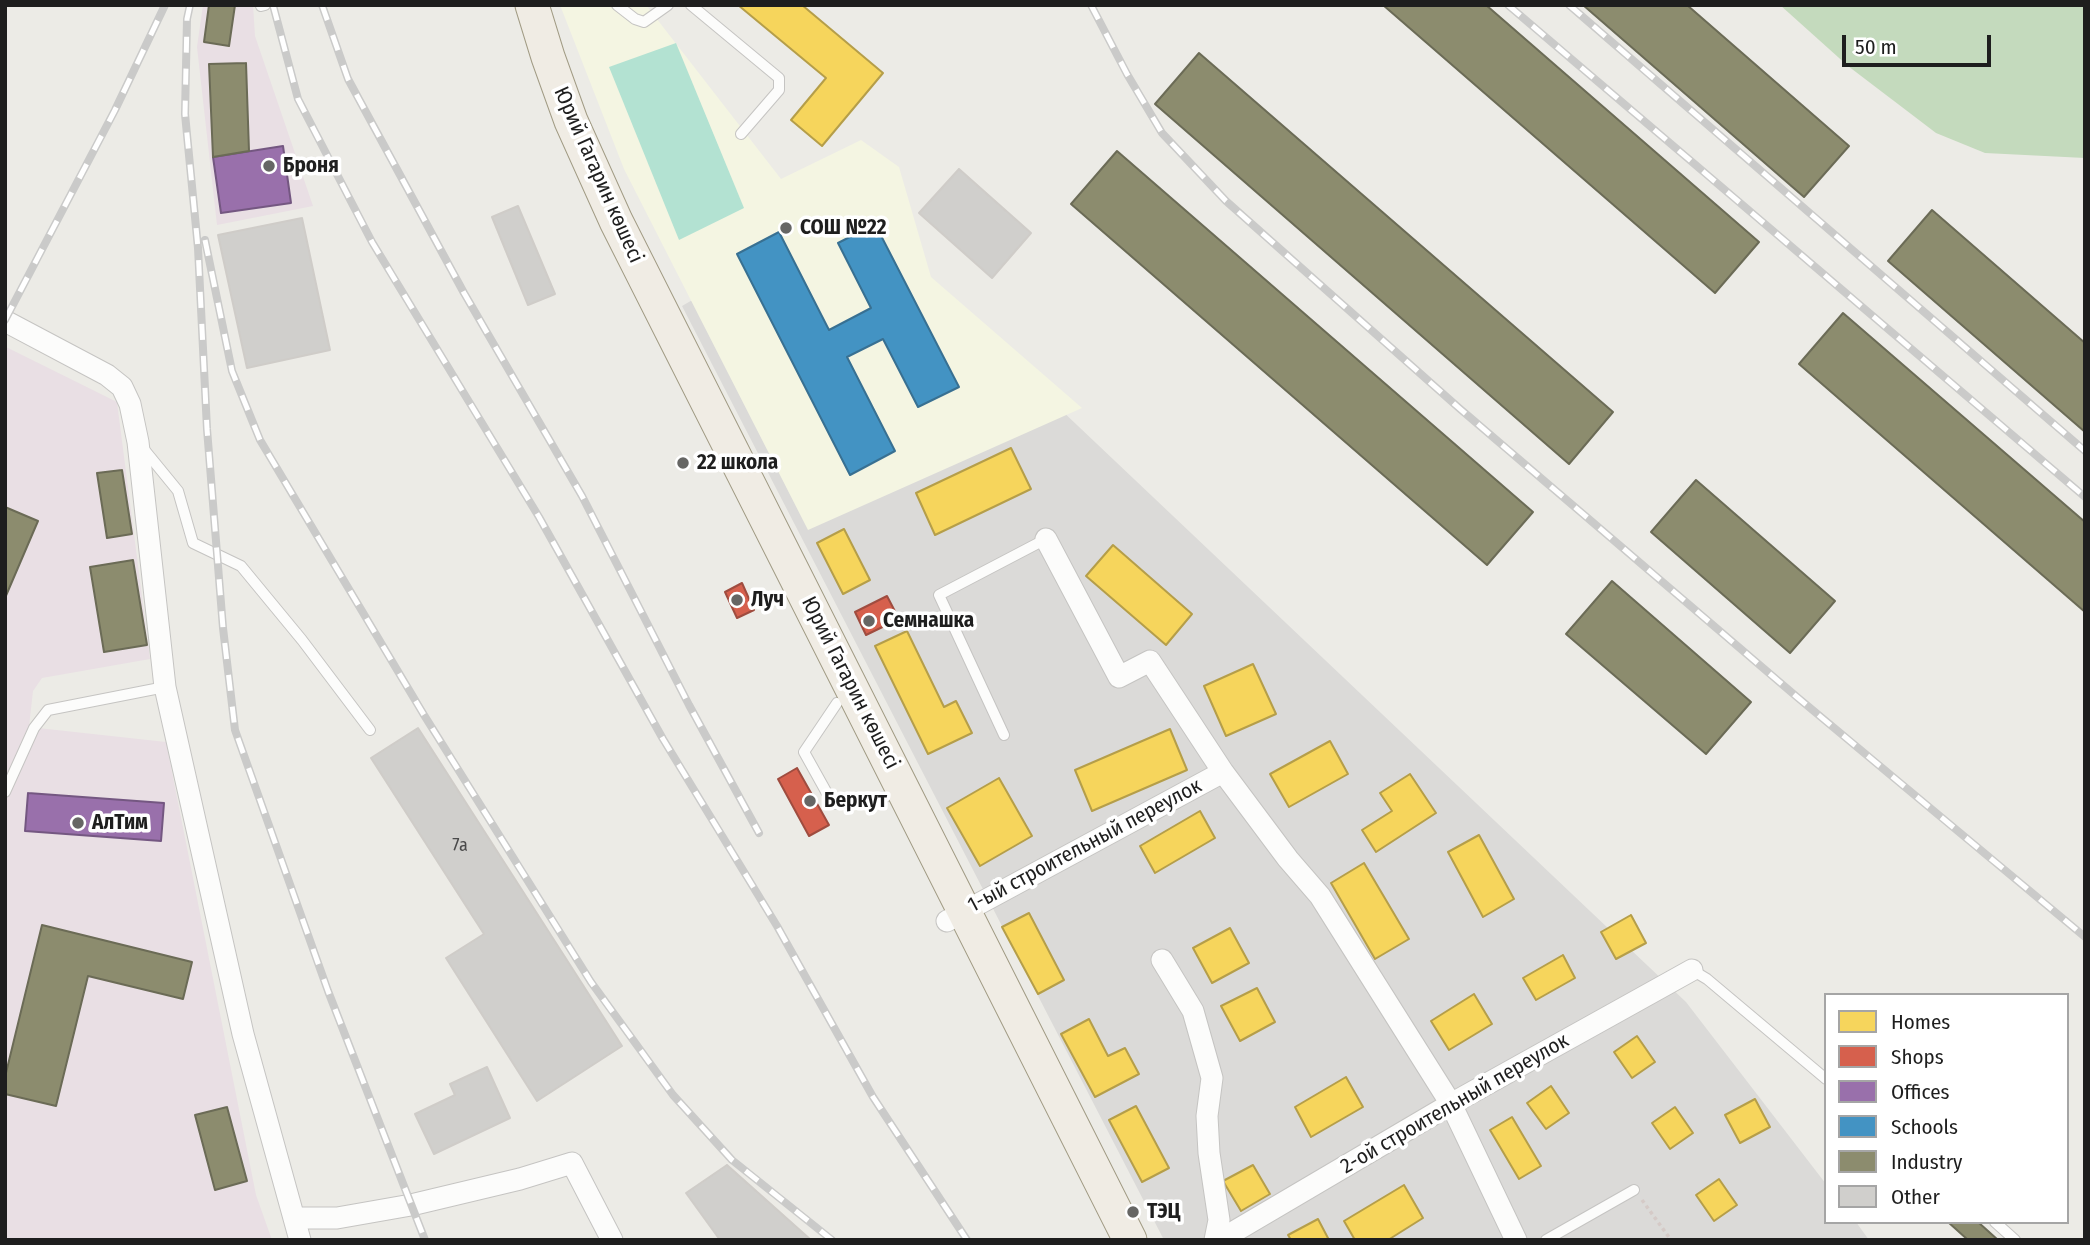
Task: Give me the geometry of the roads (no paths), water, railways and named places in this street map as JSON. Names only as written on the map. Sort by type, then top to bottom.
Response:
[{"type":"main road","name":"Юрий Гагарин көшесі","points":[[512,5],[552,128],[585,205],[885,797],[957,916],[1130,1240]]},
{"type":"main road","name":"Юрий Гагарин көшесі","points":[[532,5],[571,121],[616,221],[957,916],[1109,1240]]},
{"type":"street","points":[[5,321],[107,375],[122,387],[130,404],[138,442],[165,687],[243,1034],[300,1240]]},
{"type":"street","name":"1-ый строительный переулок","points":[[1046,539],[1119,677],[1150,661],[1223,772],[1288,859],[1320,896],[1451,1104],[1516,1240]]},
{"type":"street","name":"1-ый строительный переулок","points":[[957,916],[1223,772]]},
{"type":"street","points":[[1162,960],[1193,1012],[1212,1078],[1207,1115],[1209,1153],[1219,1220],[1217,1240]]},
{"type":"street","name":"2-ой строительный переулок","points":[[1217,1240],[1451,1104],[1692,970]]},
{"type":"street","points":[[294,1218],[337,1218],[414,1204],[520,1179],[572,1163],[612,1240]]},
{"type":"lane","points":[[617,5],[635,19],[644,22],[668,5]]},
{"type":"lane","points":[[691,5],[779,78],[779,90],[741,134]]},
{"type":"lane","points":[[138,442],[178,491],[193,543],[241,566],[302,640],[370,730]]},
{"type":"lane","points":[[1004,735],[939,595],[1046,539]]},
{"type":"lane","points":[[5,792],[25,745],[39,719],[48,710],[165,687]]},
{"type":"lane","points":[[837,703],[804,752],[833,804],[885,797]]},
{"type":"lane","points":[[1692,970],[1707,979],[1824,1078]]},
{"type":"lane","points":[[1546,1240],[1634,1190]]},
{"type":"lane","points":[[1997,1224],[2015,1240]]},
{"type":"railway","points":[[5,320],[115,110],[165,5]]},
{"type":"railway","points":[[190,5],[187,19],[185,114],[198,248],[207,429],[223,628],[235,730],[328,991],[425,1240]]},
{"type":"railway","points":[[273,5],[298,99],[372,242],[539,517],[663,739],[777,926],[873,1097],[967,1240]]},
{"type":"railway","points":[[322,5],[348,79],[464,293],[582,496],[689,705],[759,833]]},
{"type":"railway","points":[[1091,5],[1162,133],[1226,201],[1459,408],[1797,697],[2085,937]]},
{"type":"railway","points":[[1508,5],[2085,497]]},
{"type":"railway","points":[[1569,5],[2085,451]]},
{"type":"railway","points":[[205,240],[232,371],[260,440],[424,715],[591,982],[673,1095],[732,1160],[832,1240]]},
{"type":"place","name":"Броня","points":[[269,166]]},
{"type":"place","name":"СОШ №22","points":[[786,228]]},
{"type":"place","name":"22 школа","points":[[683,463]]},
{"type":"place","name":"Луч","points":[[737,600]]},
{"type":"place","name":"Семнашка","points":[[869,621]]},
{"type":"place","name":"Беркут","points":[[810,801]]},
{"type":"place","name":"АлТим","points":[[78,823]]},
{"type":"place","name":"ТЭЦ","points":[[1133,1212]]}]
